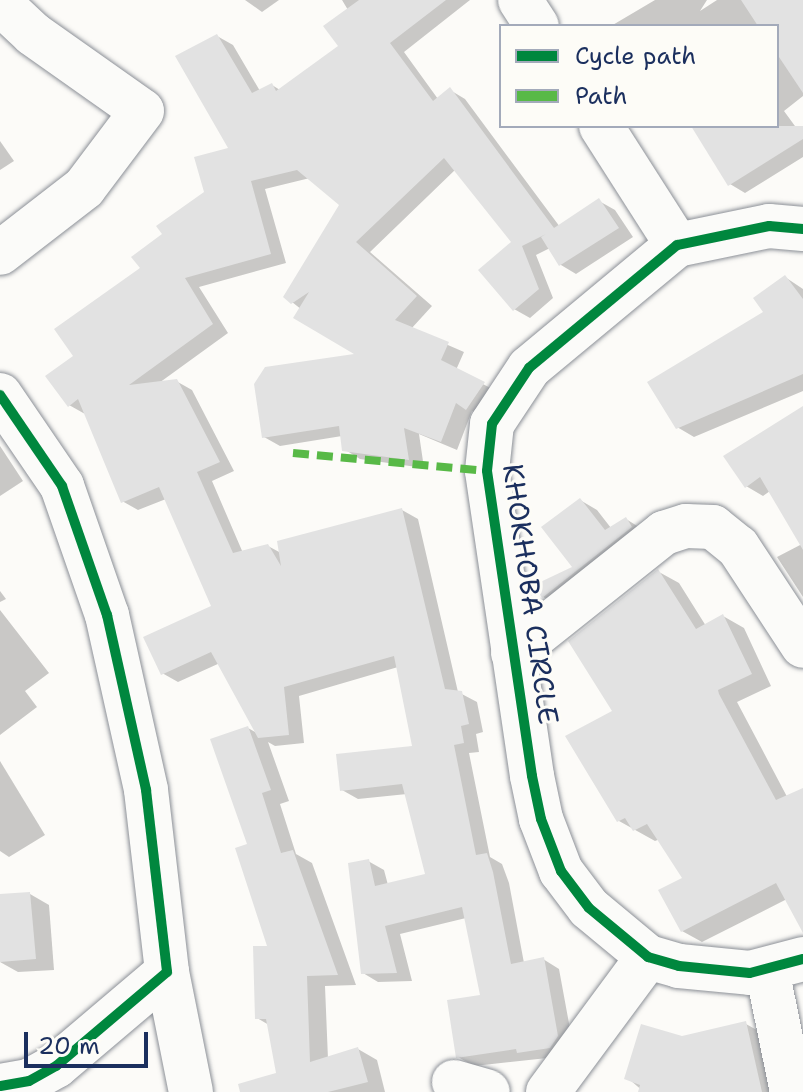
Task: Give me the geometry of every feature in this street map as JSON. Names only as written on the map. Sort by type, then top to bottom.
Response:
[{"type":"street","points":[[520,0],[536,24]]},
{"type":"street","points":[[0,3],[33,34],[142,111],[84,188],[0,253]]},
{"type":"street","points":[[602,128],[677,245]]},
{"type":"street","name":"KHOKHOBA CIRCLE","points":[[785,964],[750,973],[679,966],[648,957],[589,908],[561,871],[541,819],[487,471],[492,424],[529,368],[677,245],[769,226],[803,229]]},
{"type":"street","points":[[0,395],[62,486],[107,615],[146,790],[167,972],[191,1092]]},
{"type":"street","points":[[513,653],[664,533],[686,526],[713,527],[738,547],[803,646]]},
{"type":"street","points":[[548,1092],[648,957]]},
{"type":"street","points":[[785,964],[792,1092]]},
{"type":"street","points":[[0,1086],[29,1081],[56,1066],[167,972]]},
{"type":"building","points":[[359,0],[446,0],[390,43],[433,101],[450,87],[554,228],[599,198],[619,228],[559,266],[541,237],[546,234],[522,246],[539,289],[513,311],[478,270],[511,242],[444,158],[356,242],[417,296],[395,320],[449,342],[441,360],[485,382],[466,410],[456,403],[441,442],[404,428],[409,460],[342,451],[339,426],[262,438],[254,384],[265,367],[354,354],[293,318],[309,292],[291,304],[283,297],[339,205],[297,170],[251,181],[271,254],[185,278],[213,324],[129,385],[177,379],[220,462],[197,472],[233,553],[268,544],[281,566],[277,541],[402,508],[445,689],[462,691],[469,724],[461,726],[464,743],[454,745],[476,855],[487,853],[511,964],[544,957],[558,1036],[550,1048],[517,1053],[516,1049],[456,1058],[447,1000],[480,995],[462,907],[385,926],[397,973],[361,974],[348,863],[369,859],[375,886],[425,874],[402,784],[340,791],[336,754],[412,746],[394,656],[284,687],[289,735],[258,738],[211,652],[161,675],[143,637],[211,606],[159,487],[121,503],[78,399],[68,407],[45,376],[73,356],[54,329],[140,268],[131,257],[162,234],[156,226],[204,192],[194,157],[228,148],[175,56],[217,34],[252,93],[272,83],[276,91],[338,46],[323,26]]},
{"type":"building","points":[[741,0],[803,0],[803,93],[779,57],[779,24],[757,24]]},
{"type":"building","points":[[803,126],[803,139],[728,186],[692,128]]},
{"type":"building","points":[[785,275],[803,299],[803,374],[676,429],[647,382],[763,312],[753,298]]},
{"type":"building","points":[[803,406],[803,550],[760,477],[745,488],[723,456]]},
{"type":"building","points":[[580,498],[605,530],[626,517],[632,527],[542,598],[534,585],[572,567],[541,527]]},
{"type":"building","points":[[658,569],[696,629],[723,614],[752,674],[718,690],[719,694],[776,800],[803,788],[803,933],[776,883],[681,932],[658,890],[682,878],[647,824],[633,831],[625,818],[617,822],[565,736],[612,711],[568,641]]},
{"type":"building","points":[[248,726],[271,790],[262,793],[281,853],[293,850],[338,975],[307,976],[310,1062],[358,1047],[368,1082],[328,1092],[240,1092],[238,1084],[276,1073],[266,1019],[255,1019],[253,946],[267,946],[235,848],[247,844],[210,739]]},
{"type":"building","points":[[30,892],[36,959],[0,962],[0,894]]},
{"type":"building","points":[[746,1021],[762,1092],[638,1092],[640,1085],[624,1079],[641,1024],[682,1036]]},
{"type":"marked path","points":[[293,453],[487,471]]},
{"type":"cycle path","points":[[803,229],[769,226],[677,245],[529,368],[492,424],[487,471],[532,776],[541,819],[561,871],[589,908],[648,957],[679,966],[750,973],[803,959]]},
{"type":"cycle path","points":[[0,395],[62,486],[107,615],[146,790],[167,972],[56,1066],[29,1081],[0,1086]]}]
